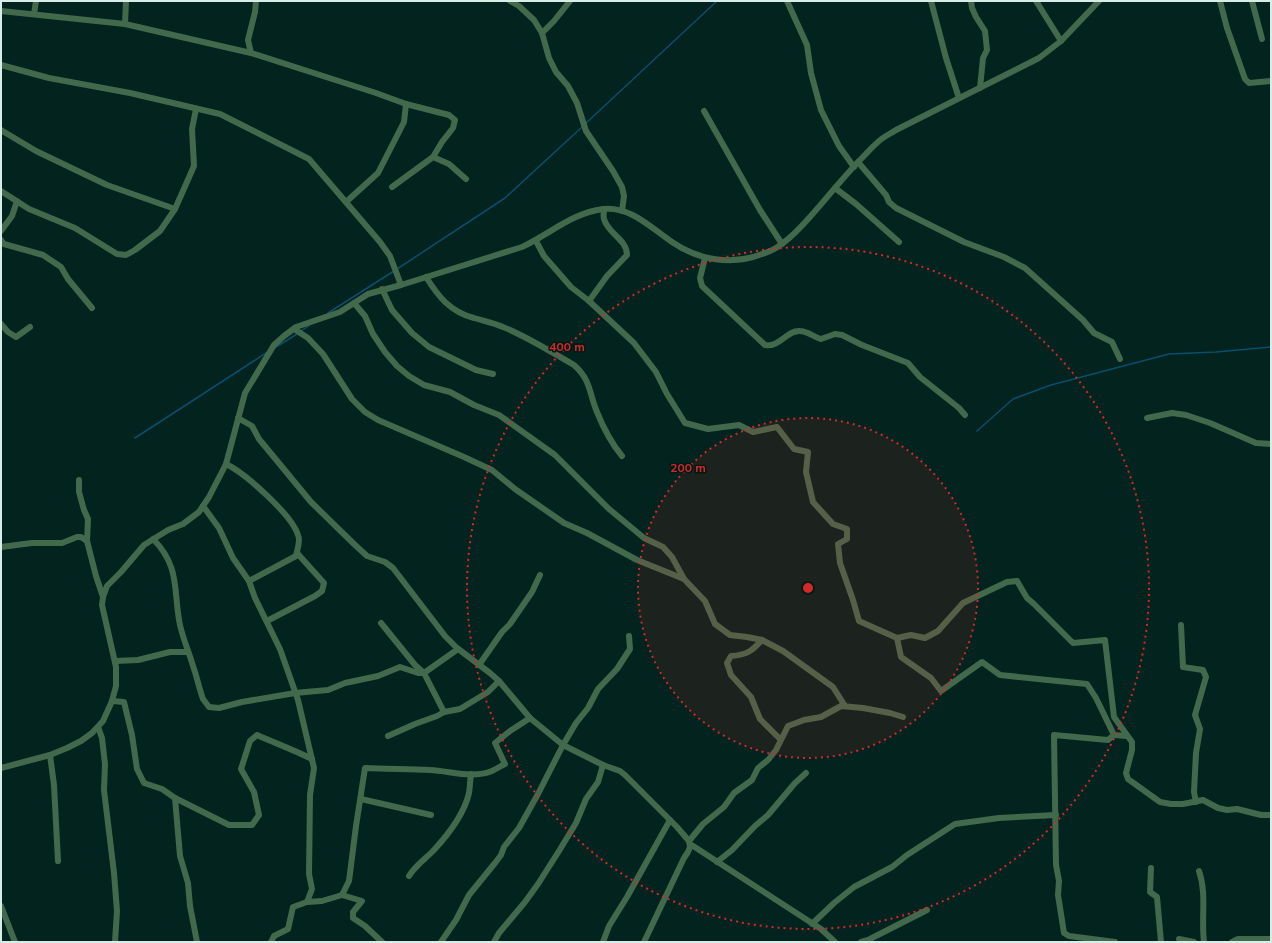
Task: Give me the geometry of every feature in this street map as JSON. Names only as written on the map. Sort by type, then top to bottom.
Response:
[{"type":"street","points":[[34,14],[36,1]]},
{"type":"street","points":[[125,24],[126,1]]},
{"type":"street","points":[[251,53],[248,40],[255,12],[256,1]]},
{"type":"street","points":[[510,1],[524,10],[534,20],[542,33],[549,58],[556,72],[568,86],[577,103],[586,131],[622,187],[624,196],[622,210]]},
{"type":"street","points":[[542,33],[570,1]]},
{"type":"street","points":[[787,1],[807,45],[811,73],[821,110],[839,146],[886,195],[889,202],[896,208],[964,242],[1004,257],[1025,268],[1082,320],[1094,333],[1112,342],[1120,359]]},
{"type":"street","points":[[931,1],[946,58],[959,98]]},
{"type":"street","points":[[971,1],[976,18],[984,31],[987,50],[983,58],[980,88]]},
{"type":"street","points":[[1036,1],[1061,41]]},
{"type":"street","points":[[1,768],[50,755],[81,741],[103,721],[112,701],[116,686],[115,661],[102,605],[103,596],[107,586],[144,545],[168,530],[183,524],[199,512],[209,497],[226,464],[245,393],[274,345],[294,329],[340,312],[368,294],[522,247],[536,241],[576,216],[604,209],[622,210],[628,212],[640,218],[674,243],[705,258],[729,261],[761,255],[782,244],[798,231],[835,188],[878,142],[896,130],[1039,58],[1061,41],[1100,1]]},
{"type":"street","points":[[1220,1],[1233,46],[1245,79],[1249,83],[1271,82]]},
{"type":"street","points":[[1252,1],[1262,39]]},
{"type":"street","points":[[1,11],[125,24],[251,53],[406,104],[449,115],[455,120],[453,128],[433,157],[392,187]]},
{"type":"street","points":[[1,65],[49,78],[130,93],[220,114],[310,159],[380,242],[390,256],[401,285]]},
{"type":"street","points":[[346,202],[378,173],[404,122],[406,104]]},
{"type":"street","points":[[1,191],[29,209],[75,228],[117,254],[126,255],[135,250],[160,230],[176,209],[194,166],[192,129],[196,108]]},
{"type":"street","points":[[704,111],[760,210],[782,244]]},
{"type":"street","points":[[1,130],[36,151],[107,185],[176,209]]},
{"type":"street","points":[[433,157],[449,164],[466,179]]},
{"type":"street","points":[[835,188],[856,204],[898,242]]},
{"type":"street","points":[[1,231],[12,216],[17,201]]},
{"type":"street","points":[[589,301],[607,276],[627,256],[625,244],[615,235],[604,219],[604,209]]},
{"type":"street","points":[[1,240],[4,244],[43,255],[61,267],[68,279],[92,308]]},
{"type":"street","points":[[536,241],[544,256],[570,287],[589,301],[634,343],[656,372],[667,394],[686,423],[708,429],[739,425],[753,432],[777,427],[794,449],[808,452],[806,472],[813,502],[833,524],[847,529],[846,540],[838,544],[840,563],[859,621],[898,638],[911,635],[925,638],[938,630],[963,603],[1007,582],[1017,581],[1026,598],[1073,643],[1106,640],[1114,717],[1132,742],[1132,750],[1126,773],[1128,779],[1160,802],[1172,804],[1203,800],[1218,808],[1227,810],[1237,809],[1261,815],[1271,815]]},
{"type":"street","points":[[705,258],[700,278],[702,286],[765,345],[772,345],[796,331],[804,332],[821,339],[835,334],[842,335],[862,345],[908,363],[920,377],[959,408],[965,415]]},
{"type":"street","points":[[426,277],[437,294],[451,307],[474,318],[490,321],[504,327],[567,361],[582,371],[586,378],[597,412],[616,449],[622,456]]},
{"type":"street","points":[[382,289],[392,310],[412,333],[429,347],[476,370],[493,374]]},
{"type":"street","points":[[354,303],[365,316],[373,334],[385,352],[397,366],[409,376],[424,385],[450,392],[474,405],[499,415],[555,455],[609,509],[644,538],[663,547],[672,557],[684,579],[705,601],[716,624],[730,635],[762,640],[783,651],[833,687],[845,706]]},
{"type":"street","points":[[1,324],[8,332],[16,337],[30,327]]},
{"type":"street","points":[[294,329],[308,338],[322,354],[352,399],[365,412],[378,420],[492,470],[515,489],[564,523],[587,532],[637,560],[684,579]]},
{"type":"street","points":[[1147,418],[1172,413],[1186,415],[1210,423],[1256,443],[1271,444]]},
{"type":"street","points":[[238,418],[252,426],[259,439],[311,502],[354,544],[367,556],[385,562],[393,568],[445,636],[458,649],[499,681],[530,718],[563,744],[603,765],[620,771],[670,820],[690,843],[821,929],[834,942]]},
{"type":"street","points":[[226,464],[256,486],[277,506],[292,523],[299,536],[296,556],[249,581]]},
{"type":"street","points":[[79,480],[79,492],[88,519],[87,541],[103,596]]},
{"type":"street","points":[[203,506],[219,528],[233,558],[249,581],[255,598],[280,649],[295,693],[312,759],[313,774],[310,795],[310,867],[312,889],[307,902]]},
{"type":"street","points":[[1,547],[32,543],[62,543],[77,537],[81,537],[87,541]]},
{"type":"street","points":[[153,539],[160,546],[169,562],[175,578],[180,624],[203,699],[209,707],[219,708],[242,702],[295,693],[328,690],[345,683],[378,676],[400,666],[418,673],[424,673],[458,649]]},
{"type":"street","points":[[267,621],[300,605],[322,591],[324,583],[297,552]]},
{"type":"street","points":[[479,665],[532,592],[540,575]]},
{"type":"street","points":[[381,623],[410,660],[424,673],[444,712]]},
{"type":"street","points":[[1181,625],[1183,667],[1203,670],[1206,677],[1195,715],[1200,729],[1196,753],[1194,792],[1196,802]]},
{"type":"street","points":[[441,942],[456,920],[469,895],[501,855],[504,847],[519,828],[563,744],[576,723],[588,708],[598,689],[617,669],[630,649],[629,636]]},
{"type":"street","points":[[898,638],[901,657],[930,678],[942,691],[982,662],[1000,675],[1087,684],[1096,698],[1114,734]]},
{"type":"street","points":[[762,640],[754,649],[743,656],[732,656],[727,663],[731,675],[751,697],[760,719],[780,739]]},
{"type":"street","points":[[115,661],[138,660],[170,652],[188,652]]},
{"type":"street","points":[[388,736],[444,712],[460,708],[488,692],[499,681]]},
{"type":"street","points":[[112,701],[124,702],[132,734],[137,769],[144,783],[162,788],[175,798],[229,825],[252,825],[259,815],[254,792],[241,769],[250,741],[257,734],[274,743],[292,748],[312,759]]},
{"type":"street","points":[[644,942],[688,852],[690,843],[703,824],[724,807],[734,793],[752,780],[758,768],[768,760],[776,750],[780,739],[788,726],[804,720],[820,717],[841,706],[890,713],[903,717]]},
{"type":"street","points":[[342,895],[349,881],[365,768],[430,770],[471,774],[491,771],[505,764],[495,743],[530,718]]},
{"type":"street","points":[[98,727],[102,738],[105,764],[104,790],[114,873],[117,911],[115,942]]},
{"type":"street","points":[[1114,734],[1127,736]]},
{"type":"street","points":[[1114,734],[1108,740],[1054,735],[1056,865],[1059,881],[1058,894],[1064,933],[1069,936],[1089,940],[1115,942]]},
{"type":"street","points":[[50,755],[54,785],[58,861]]},
{"type":"street","points":[[494,942],[499,933],[526,902],[570,834],[586,800],[598,782],[603,765]]},
{"type":"street","points":[[717,862],[732,850],[754,826],[768,815],[795,782],[806,773]]},
{"type":"street","points":[[409,876],[413,869],[432,852],[450,832],[468,794],[471,774]]},
{"type":"street","points":[[175,798],[180,856],[188,883],[190,906],[197,942]]},
{"type":"street","points":[[361,799],[431,815]]},
{"type":"street","points":[[812,924],[834,903],[854,887],[892,867],[907,855],[955,824],[999,818],[1056,815]]},
{"type":"street","points":[[603,942],[609,926],[670,820]]},
{"type":"street","points":[[1151,868],[1150,892],[1157,897],[1162,942]]},
{"type":"street","points":[[1199,871],[1204,889],[1204,942]]},
{"type":"street","points":[[271,942],[274,936],[288,928],[292,907],[307,902],[322,901],[342,895],[362,901],[353,912],[353,918],[365,926],[382,942]]},
{"type":"street","points":[[1,906],[15,942]]},
{"type":"street","points":[[861,942],[868,940],[927,910]]},
{"type":"street","points":[[1179,939],[1194,942]]},
{"type":"street","points":[[1232,942],[1238,939],[1271,939]]},
{"type":"waterway","points":[[585,124],[717,1]]},
{"type":"waterway","points":[[397,269],[505,198],[582,127]]},
{"type":"waterway","points":[[328,313],[394,271]]},
{"type":"waterway","points":[[301,331],[310,325]]},
{"type":"waterway","points":[[276,347],[297,334]]},
{"type":"waterway","points":[[977,431],[1013,399],[1051,385],[1169,354],[1216,352],[1271,347]]},
{"type":"waterway","points":[[135,438],[266,353]]}]
